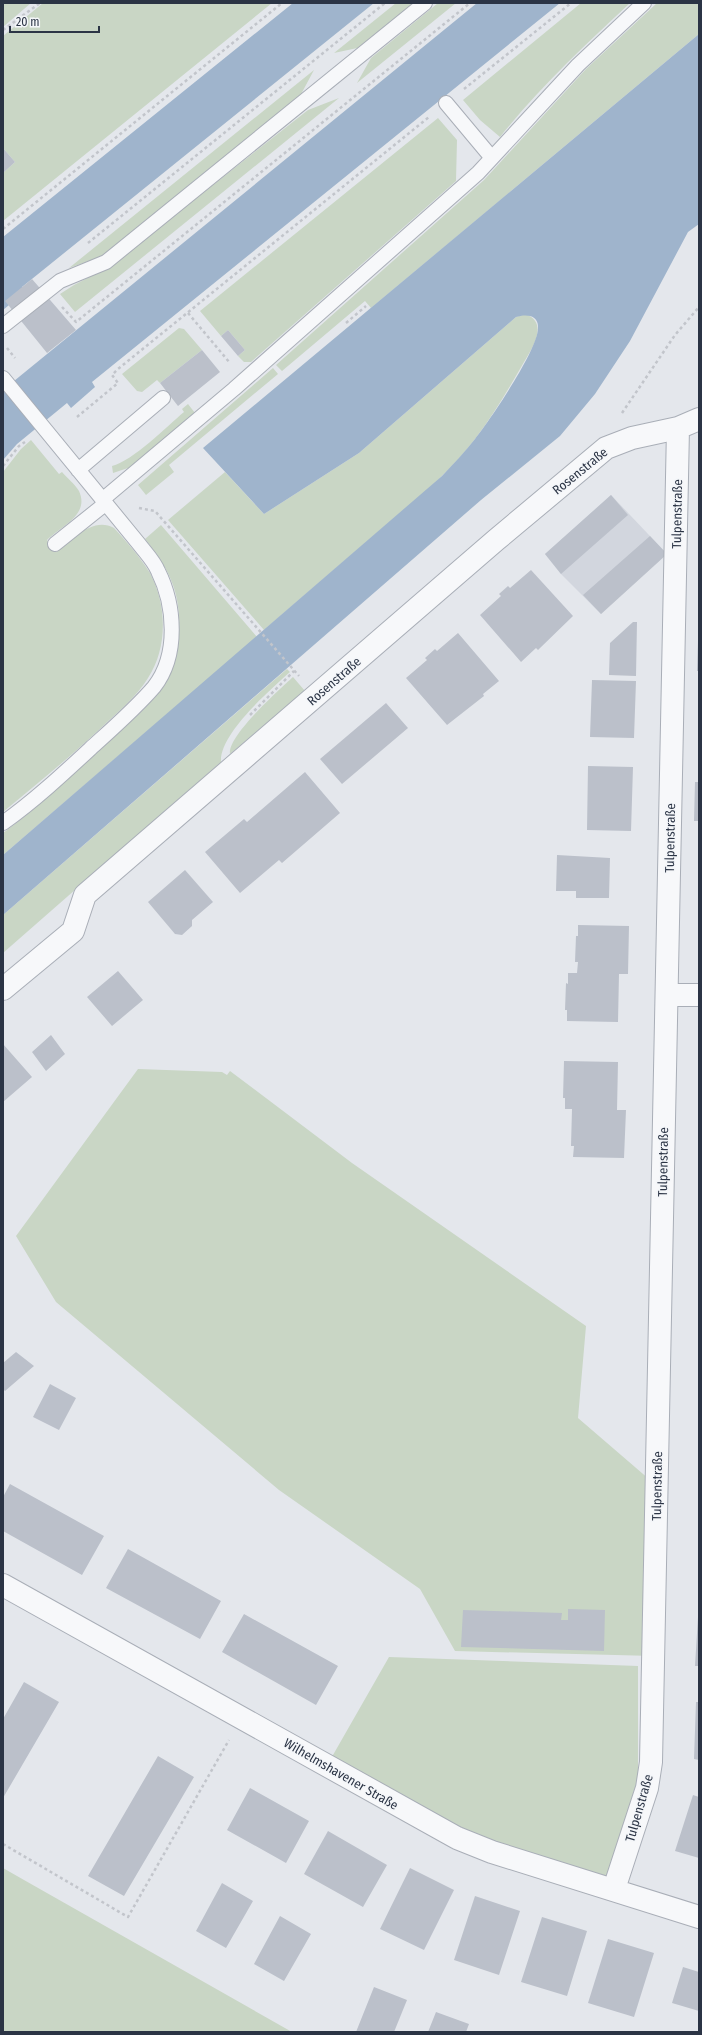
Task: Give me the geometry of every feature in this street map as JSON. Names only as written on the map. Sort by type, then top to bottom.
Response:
[{"type":"street","name":"Rosenstraße","points":[[3,989],[73,931],[85,895],[496,540],[606,448],[632,438],[678,428],[699,419]]},
{"type":"street","name":"Tulpenstraße","points":[[614,1890],[647,1788],[651,1762],[678,428]]},
{"type":"street","points":[[666,995],[699,995]]},
{"type":"street","name":"Wilhelmshavener Straße","points":[[3,1585],[457,1838],[492,1852],[699,1917]]},
{"type":"lane","points":[[3,326],[60,281],[106,262],[426,3]]},
{"type":"lane","points":[[55,544],[406,239],[492,158],[578,65],[644,3]]},
{"type":"lane","points":[[446,103],[492,158]]},
{"type":"lane","points":[[3,823],[74,764],[129,713],[155,686],[167,663],[172,636],[171,614],[166,589],[158,570],[147,554],[4,379]]},
{"type":"lane","points":[[78,470],[163,398]]},
{"type":"path","points":[[3,30],[40,3]]},
{"type":"path","points":[[3,229],[282,3]]},
{"type":"path","points":[[86,245],[385,3]]},
{"type":"path","points":[[79,320],[470,3]]},
{"type":"path","points":[[77,417],[118,383],[112,375],[571,3]]},
{"type":"path","points":[[606,448],[617,420],[676,335],[699,307]]},
{"type":"path","points":[[188,313],[244,381]]},
{"type":"path","points":[[3,466],[19,446],[25,442]]},
{"type":"path","points":[[103,502],[155,511],[297,675]]},
{"type":"path","points":[[3,1844],[128,1917],[241,1718]]},
{"type":"shaded area","points":[[611,495],[667,554],[601,614],[561,574],[545,554]]},
{"type":"green space","points":[[3,3],[31,3],[3,27]]},
{"type":"green space","points":[[43,3],[272,3],[3,221],[3,173],[15,162],[3,148],[3,36]]},
{"type":"green space","points":[[396,3],[416,3],[362,47],[334,53]]},
{"type":"green space","points":[[438,3],[456,3],[357,83],[371,58]]},
{"type":"green space","points":[[581,3],[630,3],[546,84],[500,137],[480,120],[463,100]]},
{"type":"green space","points":[[657,3],[699,3],[699,34],[371,308],[365,301],[282,371],[276,365],[484,180],[586,69]]},
{"type":"green space","points":[[314,70],[299,98],[103,256],[69,268]]},
{"type":"green space","points":[[339,98],[75,312],[60,294],[109,267],[308,110]]},
{"type":"green space","points":[[438,118],[457,140],[456,181],[251,362],[244,362],[238,356],[245,350],[228,330],[221,336],[200,311]]},
{"type":"green space","points":[[525,314],[532,318],[536,323],[538,329],[535,342],[495,411],[465,452],[417,499],[264,630],[168,520],[225,472],[264,514],[359,453],[516,317]]},
{"type":"green space","points":[[179,328],[184,329],[202,350],[160,383],[157,380],[142,392],[137,391],[122,374]]},
{"type":"green space","points":[[273,368],[278,374],[169,465],[174,472],[146,495],[138,485]]},
{"type":"green space","points":[[188,404],[195,413],[131,467],[113,473],[112,466],[130,457],[150,442],[184,412],[182,409]]},
{"type":"green space","points":[[31,440],[59,474],[62,472],[75,486],[79,491],[81,499],[81,507],[77,513],[47,540],[56,552],[83,531],[91,527],[106,525],[114,528],[142,561],[156,585],[162,612],[162,640],[155,666],[144,685],[121,710],[41,781],[3,812],[3,472],[21,449]]},
{"type":"green space","points":[[161,525],[257,637],[3,855],[3,833],[51,794],[130,722],[146,707],[168,680],[173,667],[179,639],[179,611],[173,585],[168,573],[145,539]]},
{"type":"green space","points":[[287,669],[290,672],[247,713],[237,726],[228,739],[223,751],[221,762],[3,953],[3,915]]},
{"type":"green space","points":[[293,677],[305,691],[230,754],[231,746],[245,725],[266,702]]},
{"type":"green space","points":[[138,1069],[222,1072],[227,1075],[230,1071],[352,1163],[586,1326],[578,1418],[657,1486],[654,1656],[455,1651],[420,1589],[279,1490],[56,1302],[16,1236]]},
{"type":"green space","points":[[389,1657],[638,1666],[638,1778],[606,1880],[495,1847],[329,1762]]},
{"type":"green space","points":[[3,1868],[24,1880],[292,2032],[3,2032]]},
{"type":"water","points":[[293,3],[374,3],[22,287],[26,291],[3,310],[3,237]]},
{"type":"water","points":[[477,3],[560,3],[92,382],[95,387],[71,408],[67,403],[17,444],[3,460],[3,390]]},
{"type":"water","points":[[699,34],[699,224],[688,232],[630,341],[595,394],[560,436],[481,500],[3,915],[3,855],[442,476],[475,439],[512,385],[536,338],[538,323],[531,316],[523,315],[516,317],[359,453],[264,514],[203,448]]},
{"type":"building","points":[[3,148],[15,162],[3,173]]},
{"type":"building","points":[[32,279],[76,330],[47,353],[5,301]]},
{"type":"building","points":[[228,330],[245,350],[238,356],[221,336]]},
{"type":"building","points":[[202,350],[220,372],[178,406],[160,383]]},
{"type":"building","points":[[611,495],[628,515],[561,574],[545,554]]},
{"type":"building","points":[[650,536],[667,554],[601,614],[583,595]]},
{"type":"building","points":[[531,570],[573,616],[538,650],[536,648],[521,662],[480,615],[501,596],[499,594],[508,586],[510,588]]},
{"type":"building","points":[[633,622],[637,622],[636,676],[609,675],[610,643]]},
{"type":"building","points":[[458,633],[499,681],[483,694],[484,696],[447,725],[406,678],[427,660],[425,658],[435,649],[437,651]]},
{"type":"building","points":[[698,641],[699,671],[697,671]]},
{"type":"building","points":[[592,680],[636,681],[634,738],[590,737]]},
{"type":"building","points":[[386,703],[408,728],[342,784],[320,759]]},
{"type":"building","points":[[588,766],[633,767],[631,831],[587,830]]},
{"type":"building","points":[[305,772],[340,813],[282,863],[279,860],[240,893],[205,852],[244,819],[247,822]]},
{"type":"building","points":[[695,782],[699,782],[699,821],[694,821]]},
{"type":"building","points":[[557,855],[610,858],[609,898],[576,898],[576,891],[556,891]]},
{"type":"building","points":[[185,870],[213,902],[192,920],[192,926],[182,935],[175,934],[148,902]]},
{"type":"building","points":[[578,925],[629,926],[628,974],[619,974],[618,1022],[567,1021],[567,1010],[565,1010],[566,983],[568,984],[568,973],[577,973],[578,962],[575,962]]},
{"type":"building","points":[[118,971],[143,1000],[112,1026],[87,997]]},
{"type":"building","points":[[51,1035],[65,1054],[46,1071],[32,1052]]},
{"type":"building","points":[[3,1044],[32,1077],[3,1102]]},
{"type":"building","points":[[564,1061],[618,1062],[617,1110],[626,1110],[624,1158],[573,1157],[574,1146],[571,1146],[572,1109],[565,1109],[565,1098],[563,1098]]},
{"type":"building","points":[[16,1352],[34,1366],[5,1391],[3,1389],[3,1363]]},
{"type":"building","points":[[50,1384],[76,1398],[59,1430],[33,1417]]},
{"type":"building","points":[[10,1484],[104,1536],[82,1575],[3,1531],[3,1497]]},
{"type":"building","points":[[128,1549],[221,1601],[200,1639],[106,1588]]},
{"type":"building","points":[[568,1609],[605,1610],[604,1651],[461,1647],[463,1610],[562,1613],[561,1620],[568,1620]]},
{"type":"building","points":[[244,1614],[338,1666],[316,1705],[222,1652]]},
{"type":"building","points":[[698,1617],[699,1666],[695,1666]]},
{"type":"building","points":[[24,1682],[59,1702],[3,1798],[3,1719]]},
{"type":"building","points":[[696,1702],[699,1702],[699,1760],[694,1759]]},
{"type":"building","points":[[158,1756],[194,1777],[124,1896],[88,1876]]},
{"type":"building","points":[[250,1788],[309,1821],[286,1863],[227,1830]]},
{"type":"building","points":[[693,1795],[699,1797],[699,1858],[675,1851]]},
{"type":"building","points":[[328,1831],[387,1865],[363,1907],[304,1874]]},
{"type":"building","points":[[410,1868],[454,1890],[424,1950],[380,1929]]},
{"type":"building","points":[[222,1883],[253,1901],[226,1948],[196,1931]]},
{"type":"building","points":[[475,1896],[520,1911],[499,1975],[454,1960]]},
{"type":"building","points":[[280,1916],[311,1934],[284,1981],[254,1964]]},
{"type":"building","points":[[542,1917],[587,1931],[567,1996],[521,1982]]},
{"type":"building","points":[[608,1939],[654,1953],[634,2017],[588,2003]]},
{"type":"building","points":[[683,1967],[699,1972],[699,2011],[672,2003]]},
{"type":"building","points":[[374,1987],[407,2000],[394,2032],[356,2032]]},
{"type":"building","points":[[436,2012],[469,2024],[466,2032],[428,2032]]}]
